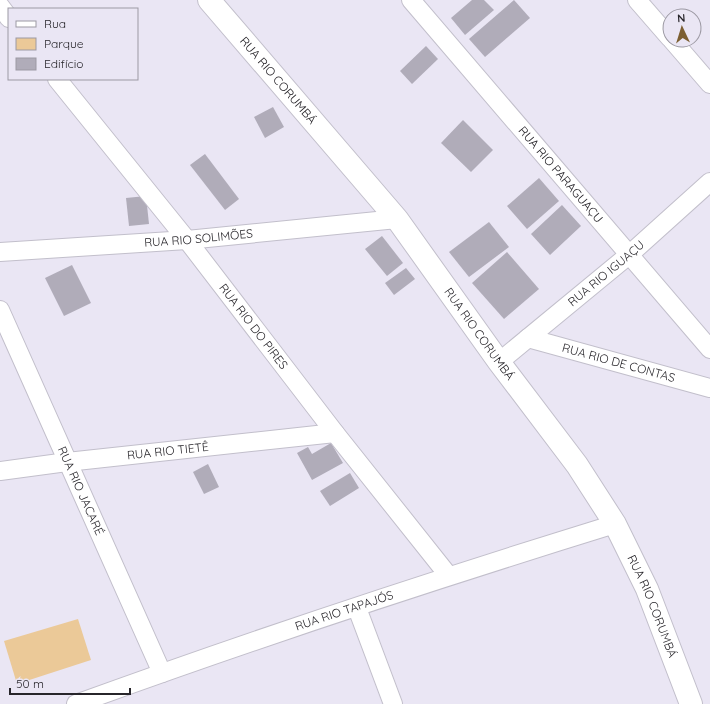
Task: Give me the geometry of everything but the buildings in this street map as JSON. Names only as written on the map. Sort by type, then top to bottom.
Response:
[{"type":"street","name":"RUA RIO CORUMBÁ","points":[[209,0],[397,219],[499,362],[577,465],[615,524],[647,589],[691,704]]},
{"type":"street","name":"RUA RIO PARAGUAÇU","points":[[411,0],[710,349]]},
{"type":"street","points":[[636,0],[662,29]]},
{"type":"street","points":[[0,6],[8,17]]},
{"type":"street","points":[[679,48],[710,84]]},
{"type":"street","name":"RUA RIO DO PIRES","points":[[58,80],[187,240],[335,433],[448,575]]},
{"type":"street","name":"RUA RIO IGUAÇU","points":[[499,362],[630,254],[710,182]]},
{"type":"street","name":"RUA RIO SOLIMÕES","points":[[0,252],[187,240],[397,219]]},
{"type":"street","name":"RUA RIO JACARÉ","points":[[0,310],[162,673]]},
{"type":"street","name":"RUA RIO DE CONTAS","points":[[528,338],[710,388]]},
{"type":"street","name":"RUA RIO TIETÊ","points":[[0,471],[67,462],[335,433]]},
{"type":"street","name":"RUA RIO TAPAJÓS","points":[[76,704],[162,673],[357,608],[448,575],[615,524]]},
{"type":"street","points":[[357,608],[393,704]]},
{"type":"green space","points":[[78,619],[91,660],[17,684],[4,641]]}]
